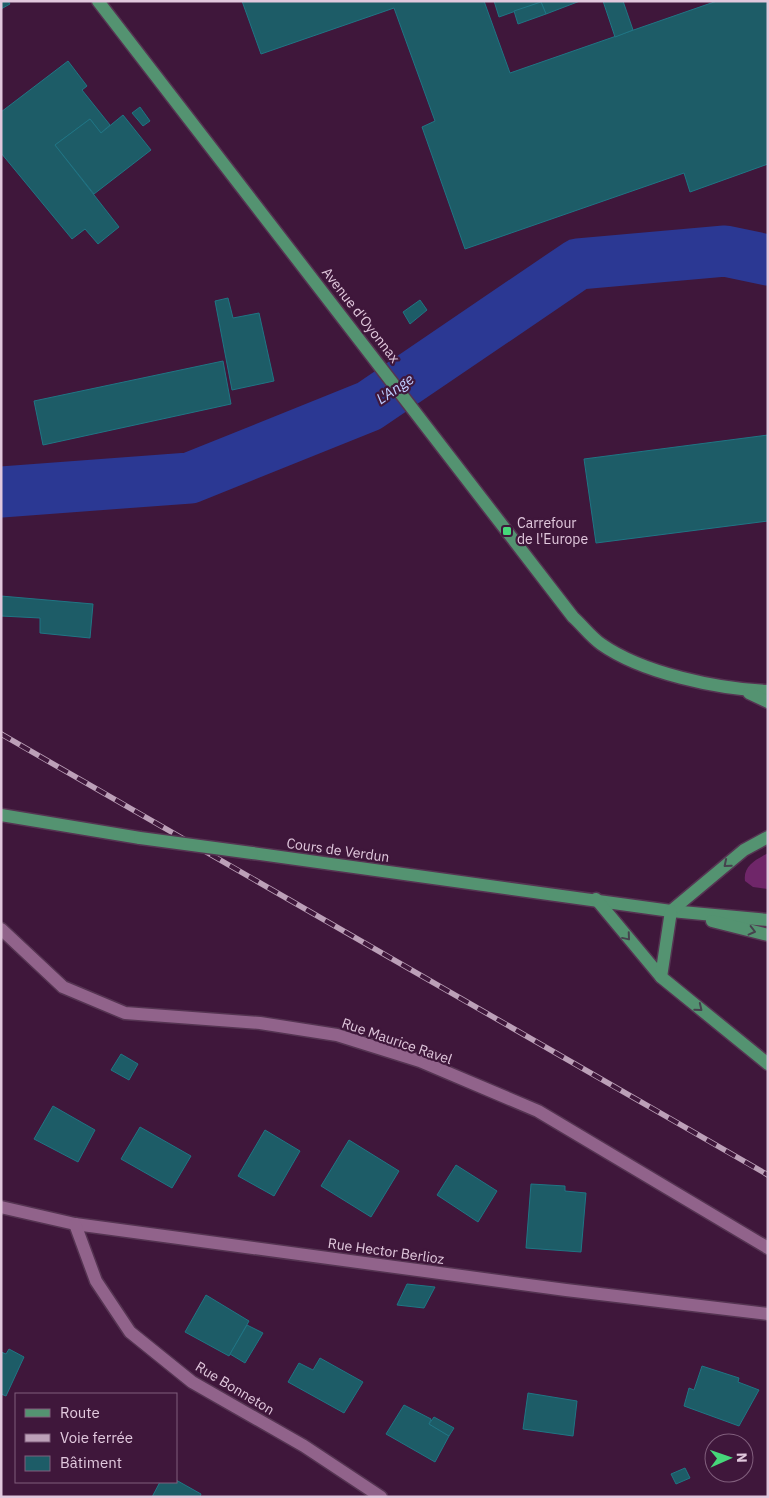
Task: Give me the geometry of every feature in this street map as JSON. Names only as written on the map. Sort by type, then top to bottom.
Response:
[{"type":"main road","name":"Avenue d'Oyonnax","points":[[98,1],[573,617],[600,643],[635,662],[660,672],[744,690],[768,691]]},
{"type":"main road","name":"Avenue d'Oyonnax","points":[[744,690],[768,702]]},
{"type":"main road","name":"Cours de Verdun","points":[[1,815],[140,838],[671,911],[768,920]]},
{"type":"main road","points":[[661,977],[671,911],[744,850],[768,837]]},
{"type":"main road","points":[[596,900],[661,977],[768,1064]]},
{"type":"main road","name":"Cours de Verdun","points":[[671,911],[768,935]]},
{"type":"street","name":"Rue Maurice Ravel","points":[[1,929],[64,987],[126,1013],[260,1022],[337,1035],[420,1061],[538,1111],[768,1248]]},
{"type":"street","name":"Rue Hector Berlioz","points":[[1,1207],[75,1224],[566,1290],[768,1314]]},
{"type":"street","name":"Rue Bonneton","points":[[75,1224],[96,1281],[130,1332],[192,1382],[304,1446],[381,1497]]},
{"type":"shaded area","points":[[768,853],[768,889],[753,887],[745,881],[746,871],[754,861]]},
{"type":"building","points":[[1,1],[8,1],[10,4],[1,9]]},
{"type":"building","points":[[242,1],[484,1],[510,73],[717,1],[768,1],[768,164],[690,192],[684,173],[465,249],[422,127],[435,121],[394,8],[261,54]]},
{"type":"building","points":[[494,1],[580,1],[546,14],[541,2],[499,17]]},
{"type":"building","points":[[603,1],[623,1],[633,30],[615,37]]},
{"type":"building","points":[[541,2],[546,14],[518,24],[514,11]]},
{"type":"building","points":[[68,61],[87,86],[82,90],[110,125],[101,133],[90,119],[55,145],[119,227],[98,244],[85,229],[72,239],[1,153],[1,112]]},
{"type":"building","points":[[140,107],[150,121],[143,126],[132,113]]},
{"type":"building","points":[[123,115],[151,150],[94,194],[55,145],[90,119],[101,133]]},
{"type":"building","points":[[228,298],[233,318],[259,313],[274,381],[232,390],[215,301]]},
{"type":"building","points":[[420,300],[427,310],[410,324],[403,312]]},
{"type":"building","points":[[223,361],[231,404],[43,445],[34,401]]},
{"type":"building","points":[[768,435],[768,521],[596,543],[584,459]]},
{"type":"building","points":[[1,596],[93,604],[90,638],[40,633],[40,618],[1,616]]},
{"type":"building","points":[[121,1054],[138,1064],[129,1080],[111,1070]]},
{"type":"building","points":[[53,1106],[95,1130],[78,1162],[34,1139]]},
{"type":"building","points":[[140,1127],[191,1156],[172,1188],[121,1159]]},
{"type":"building","points":[[265,1130],[300,1151],[274,1196],[238,1176]]},
{"type":"building","points":[[349,1140],[399,1171],[371,1217],[321,1186]]},
{"type":"building","points":[[456,1165],[497,1191],[478,1222],[437,1195]]},
{"type":"building","points":[[531,1184],[565,1186],[565,1191],[586,1193],[581,1252],[526,1248]]},
{"type":"building","points":[[407,1284],[435,1287],[424,1308],[397,1305]]},
{"type":"building","points":[[206,1295],[249,1321],[229,1356],[185,1332]]},
{"type":"building","points":[[247,1325],[263,1333],[245,1363],[230,1354]]},
{"type":"building","points":[[9,1349],[24,1357],[6,1396],[1,1394],[1,1352],[6,1354]]},
{"type":"building","points":[[320,1358],[363,1382],[344,1413],[288,1382],[299,1363],[313,1370]]},
{"type":"building","points":[[702,1366],[739,1378],[738,1382],[759,1390],[739,1426],[684,1406],[689,1388],[694,1390]]},
{"type":"building","points":[[528,1393],[577,1401],[573,1436],[523,1429]]},
{"type":"building","points":[[404,1405],[431,1419],[429,1424],[449,1436],[435,1462],[386,1434]]},
{"type":"building","points":[[434,1417],[454,1428],[449,1436],[429,1424]]},
{"type":"building","points":[[685,1468],[690,1478],[676,1484],[671,1474]]},
{"type":"building","points":[[178,1481],[201,1494],[200,1497],[152,1497],[159,1483],[178,1483]]},
{"type":"waterway","name":"L'Ange","points":[[1,492],[190,478],[369,406],[578,264],[725,251],[768,260]]},
{"type":"railway","points":[[1,734],[768,1175]]},
{"type":"place","name":"Carrefour de l'Europe","points":[[507,531]]}]
